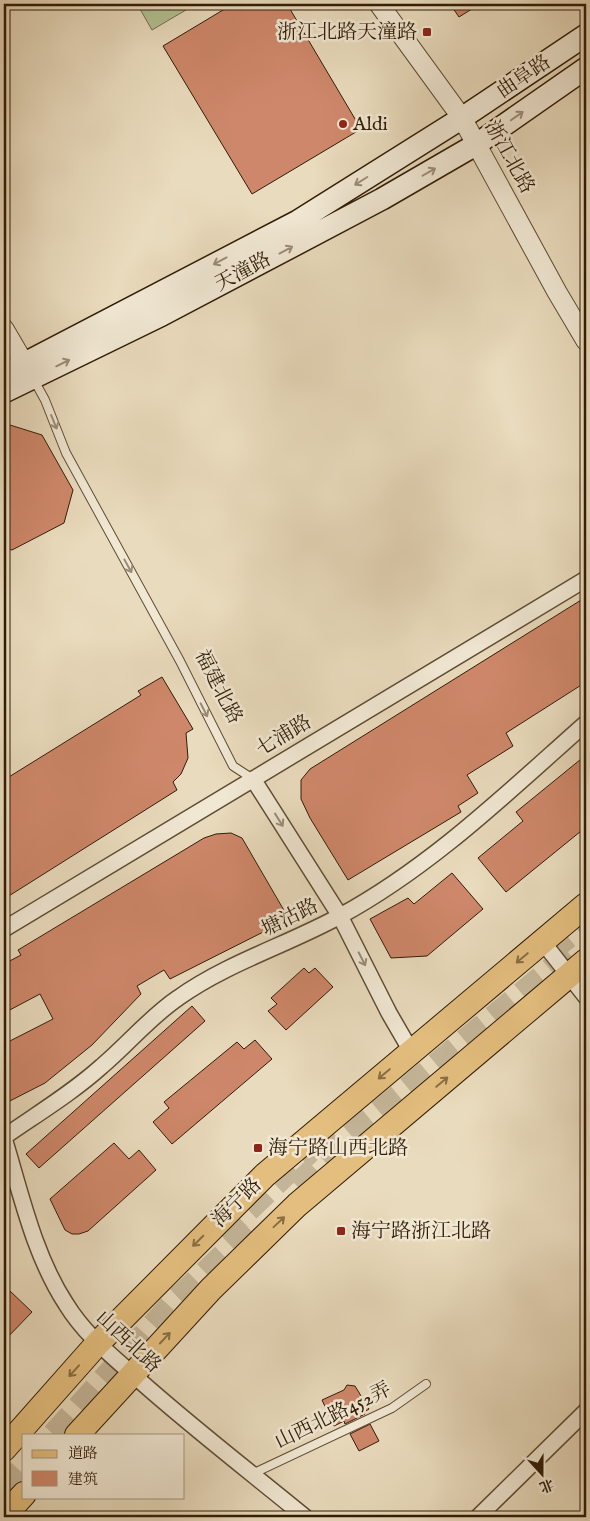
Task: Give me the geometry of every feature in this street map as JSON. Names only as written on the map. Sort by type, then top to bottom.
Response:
[{"type":"main road","name":"曲阜路","points":[[462,118],[586,35]]},
{"type":"main road","name":"曲阜路","points":[[477,144],[586,68]]},
{"type":"main road","name":"天潼路","points":[[4,392],[28,371],[298,221],[462,118]]},
{"type":"main road","name":"天潼路","points":[[4,374],[28,371],[162,315],[382,199],[477,144]]},
{"type":"main road","name":"海宁路","points":[[4,1449],[97,1344],[265,1175],[586,905]]},
{"type":"main road","points":[[78,1434],[211,1289],[297,1205],[578,968]]},
{"type":"main road","points":[[4,1516],[22,1496]]},
{"type":"street","name":"浙江北路","points":[[379,4],[462,118],[557,292],[586,340]]},
{"type":"street","name":"福建北路","points":[[4,329],[28,371]]},
{"type":"street","name":"七浦路","points":[[4,929],[586,579]]},
{"type":"street","name":"塘沽路","points":[[4,1138],[93,1074],[176,999],[204,982],[340,916],[430,858],[586,723]]},
{"type":"street","name":"福建北路","points":[[253,779],[340,916],[389,1013],[411,1051]]},
{"type":"street","points":[[542,941],[578,968],[586,998]]},
{"type":"street","name":"山西北路","points":[[4,1138],[40,1256],[65,1303],[81,1326],[97,1344],[164,1402],[305,1517]]},
{"type":"street","points":[[478,1517],[586,1411]]},
{"type":"lane","name":"福建北路","points":[[28,371],[45,400],[66,453],[180,661],[233,766],[253,779]]},
{"type":"lane","name":"山西北路452弄","points":[[252,1474],[392,1408],[426,1384]]},
{"type":"green space","points":[[150,4],[196,4],[152,30],[140,9]]},
{"type":"building","points":[[233,4],[287,4],[361,129],[252,194],[163,46]]},
{"type":"building","points":[[450,4],[480,4],[459,17]]},
{"type":"building","points":[[10,425],[42,435],[73,490],[64,523],[12,550],[4,548],[4,429]]},
{"type":"building","points":[[586,597],[586,682],[506,733],[513,746],[467,775],[478,793],[458,806],[461,812],[348,880],[310,818],[301,799],[301,780],[310,769]]},
{"type":"building","points":[[162,677],[193,729],[186,733],[188,758],[181,774],[173,782],[177,790],[4,899],[4,780],[141,695],[138,691]]},
{"type":"building","points":[[586,755],[586,827],[506,892],[478,858],[523,821],[516,812]]},
{"type":"building","points":[[231,833],[242,838],[289,919],[170,979],[164,970],[137,986],[141,994],[92,1045],[45,1083],[4,1104],[4,1044],[53,1019],[40,994],[4,1013],[4,964],[21,955],[18,950],[204,838],[216,834]]},
{"type":"building","points":[[452,873],[483,909],[427,956],[391,958],[370,919],[408,898],[414,904]]},
{"type":"building","points":[[304,968],[309,973],[315,968],[333,987],[286,1030],[268,1011],[277,1004],[271,998]]},
{"type":"building","points":[[192,1006],[205,1021],[39,1168],[26,1154]]},
{"type":"building","points":[[255,1040],[272,1059],[172,1144],[153,1122],[169,1108],[164,1102],[237,1042],[244,1049]]},
{"type":"building","points":[[114,1143],[129,1159],[139,1150],[156,1170],[88,1231],[72,1234],[65,1230],[50,1199]]},
{"type":"building","points":[[10,1291],[32,1312],[4,1341],[4,1298]]},
{"type":"building","points":[[347,1385],[355,1386],[369,1409],[364,1412],[365,1414],[345,1424],[344,1421],[334,1426],[322,1400],[344,1390]]},
{"type":"building","points":[[370,1424],[379,1441],[359,1451],[350,1434]]},
{"type":"tunnel","points":[[548,952],[586,921]]},
{"type":"tunnel","points":[[297,1186],[341,1144],[579,947]]},
{"type":"tunnel","points":[[221,1235],[309,1151]]},
{"type":"tunnel","points":[[55,1434],[175,1302],[255,1226]]},
{"type":"tunnel","points":[[4,1490],[22,1470]]},
{"type":"place","name":"浙江北路天潼路","points":[[427,32]]},
{"type":"place","name":"Aldi","points":[[343,124]]},
{"type":"place","name":"海宁路山西北路","points":[[258,1148]]},
{"type":"place","name":"海宁路浙江北路","points":[[341,1231]]}]
